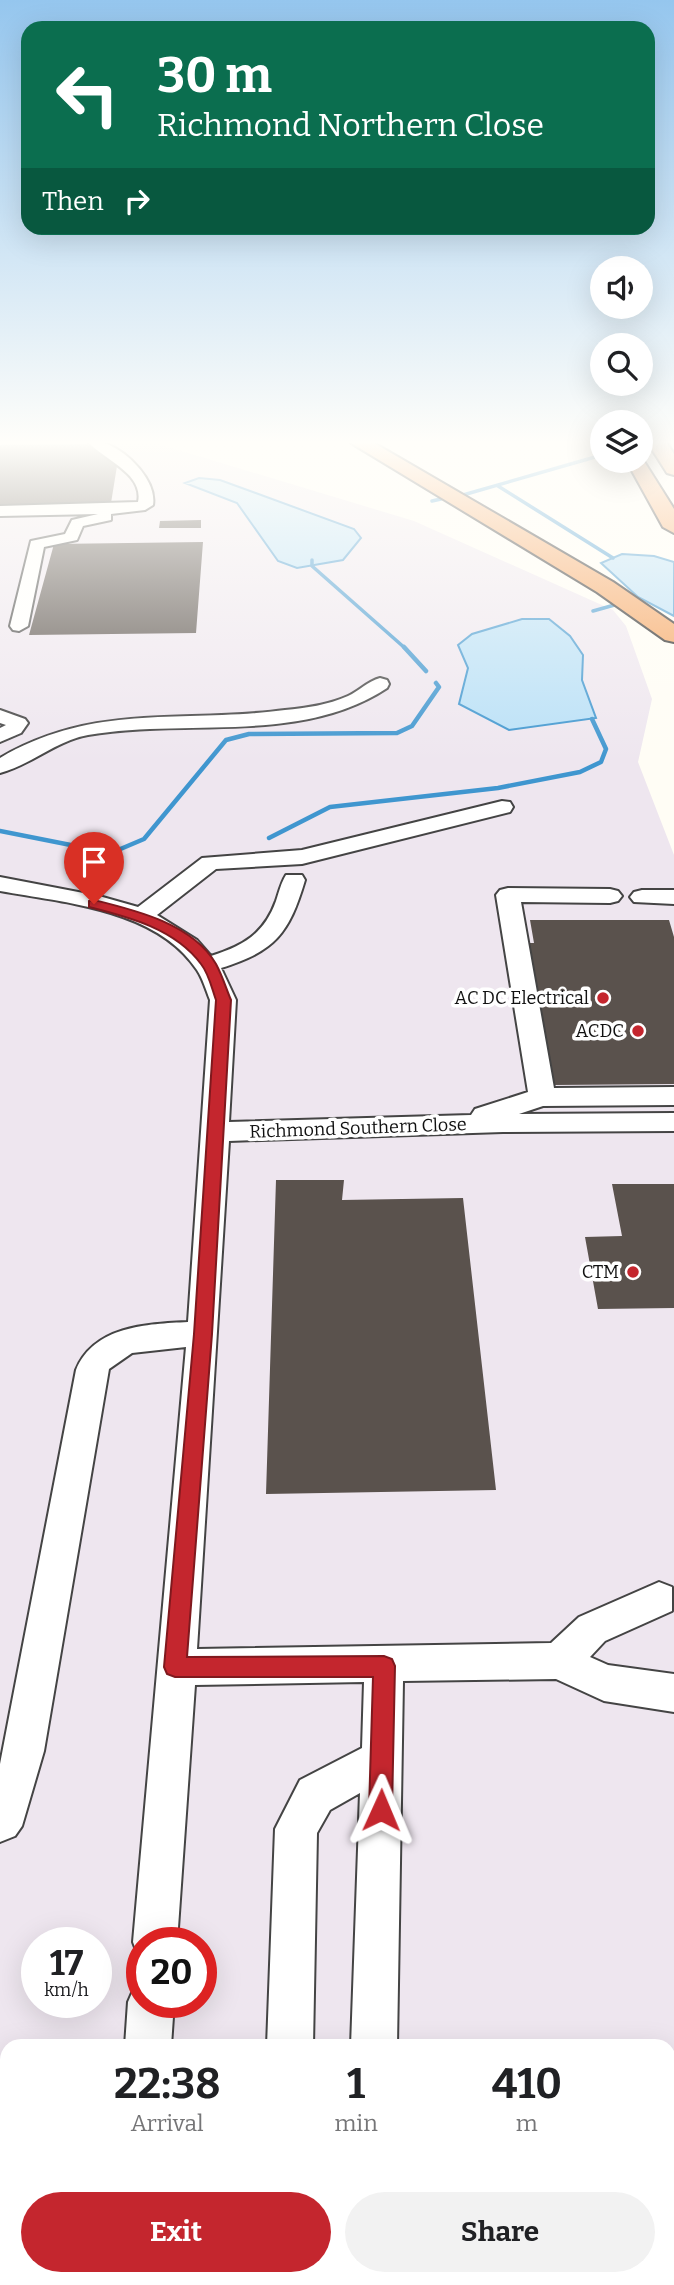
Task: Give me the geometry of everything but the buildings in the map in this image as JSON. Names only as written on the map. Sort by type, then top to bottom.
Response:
[{"type":"highway","points":[[541,550],[605,587],[674,635]]},
{"type":"street","points":[[19,626],[36,550]]},
{"type":"street","points":[[0,781],[4,773],[0,768],[35,746],[84,729],[304,713],[351,705],[369,695],[380,684]]},
{"type":"street","points":[[0,716],[18,723],[14,729],[0,736]]},
{"type":"street","points":[[141,916],[211,863],[302,857],[502,807]]},
{"type":"street","points":[[209,964],[246,952],[265,940],[285,911],[294,880]]},
{"type":"street","points":[[0,884],[141,916],[174,932],[209,964],[223,1000],[203,1334],[156,1927]]},
{"type":"street","points":[[542,1097],[508,895],[610,896]]},
{"type":"street","points":[[642,897],[674,897]]},
{"type":"street","points":[[456,1125],[542,1097],[674,1096]]},
{"type":"street","name":"Richmond Southern Close","points":[[214,1132],[503,1123],[674,1122]]},
{"type":"street","points":[[0,1821],[7,1811],[24,1751],[86,1404],[97,1360],[120,1344],[203,1334]]},
{"type":"street","points":[[559,1661],[592,1629],[659,1599]]},
{"type":"street","points":[[175,1667],[384,1666],[559,1661],[604,1683],[674,1693]]},
{"type":"street","points":[[374,2039],[384,1666]]},
{"type":"street","points":[[290,2039],[296,1829],[315,1795],[382,1759]]},
{"type":"street","points":[[148,2039],[150,2018]]},
{"type":"shaded area","points":[[0,550],[478,550],[613,610],[626,626],[652,699],[638,762],[674,855],[674,2039],[0,2039]]},
{"type":"water","points":[[270,550],[351,550],[343,560],[297,568],[278,561]]},
{"type":"water","points":[[622,554],[654,556],[674,562],[674,616],[638,597],[601,563]]},
{"type":"water","points":[[522,619],[549,619],[570,636],[583,655],[582,680],[596,718],[509,730],[459,704],[468,668],[458,645],[472,634]]},
{"type":"waterway","points":[[600,550],[613,558]]},
{"type":"waterway","points":[[312,560],[312,566],[405,648]]},
{"type":"waterway","points":[[593,611],[618,604]]},
{"type":"waterway","points":[[405,648],[426,671]]},
{"type":"waterway","points":[[0,831],[111,853],[144,839],[226,740],[249,734],[397,733],[412,726],[439,687],[436,683]]},
{"type":"waterway","points":[[269,838],[330,807],[498,788],[580,772],[601,762],[606,749],[592,719]]},
{"type":"place","name":"AC DC Electrical","points":[[603,998]]},
{"type":"place","name":"ACDC","points":[[638,1031]]},
{"type":"place","name":"CTM","points":[[633,1272]]},
{"type":"route","points":[[94,904],[141,916],[188,942],[209,964],[218,981],[223,1000],[224,1023],[214,1132],[203,1334],[175,1667],[384,1666],[381,1810]]}]
